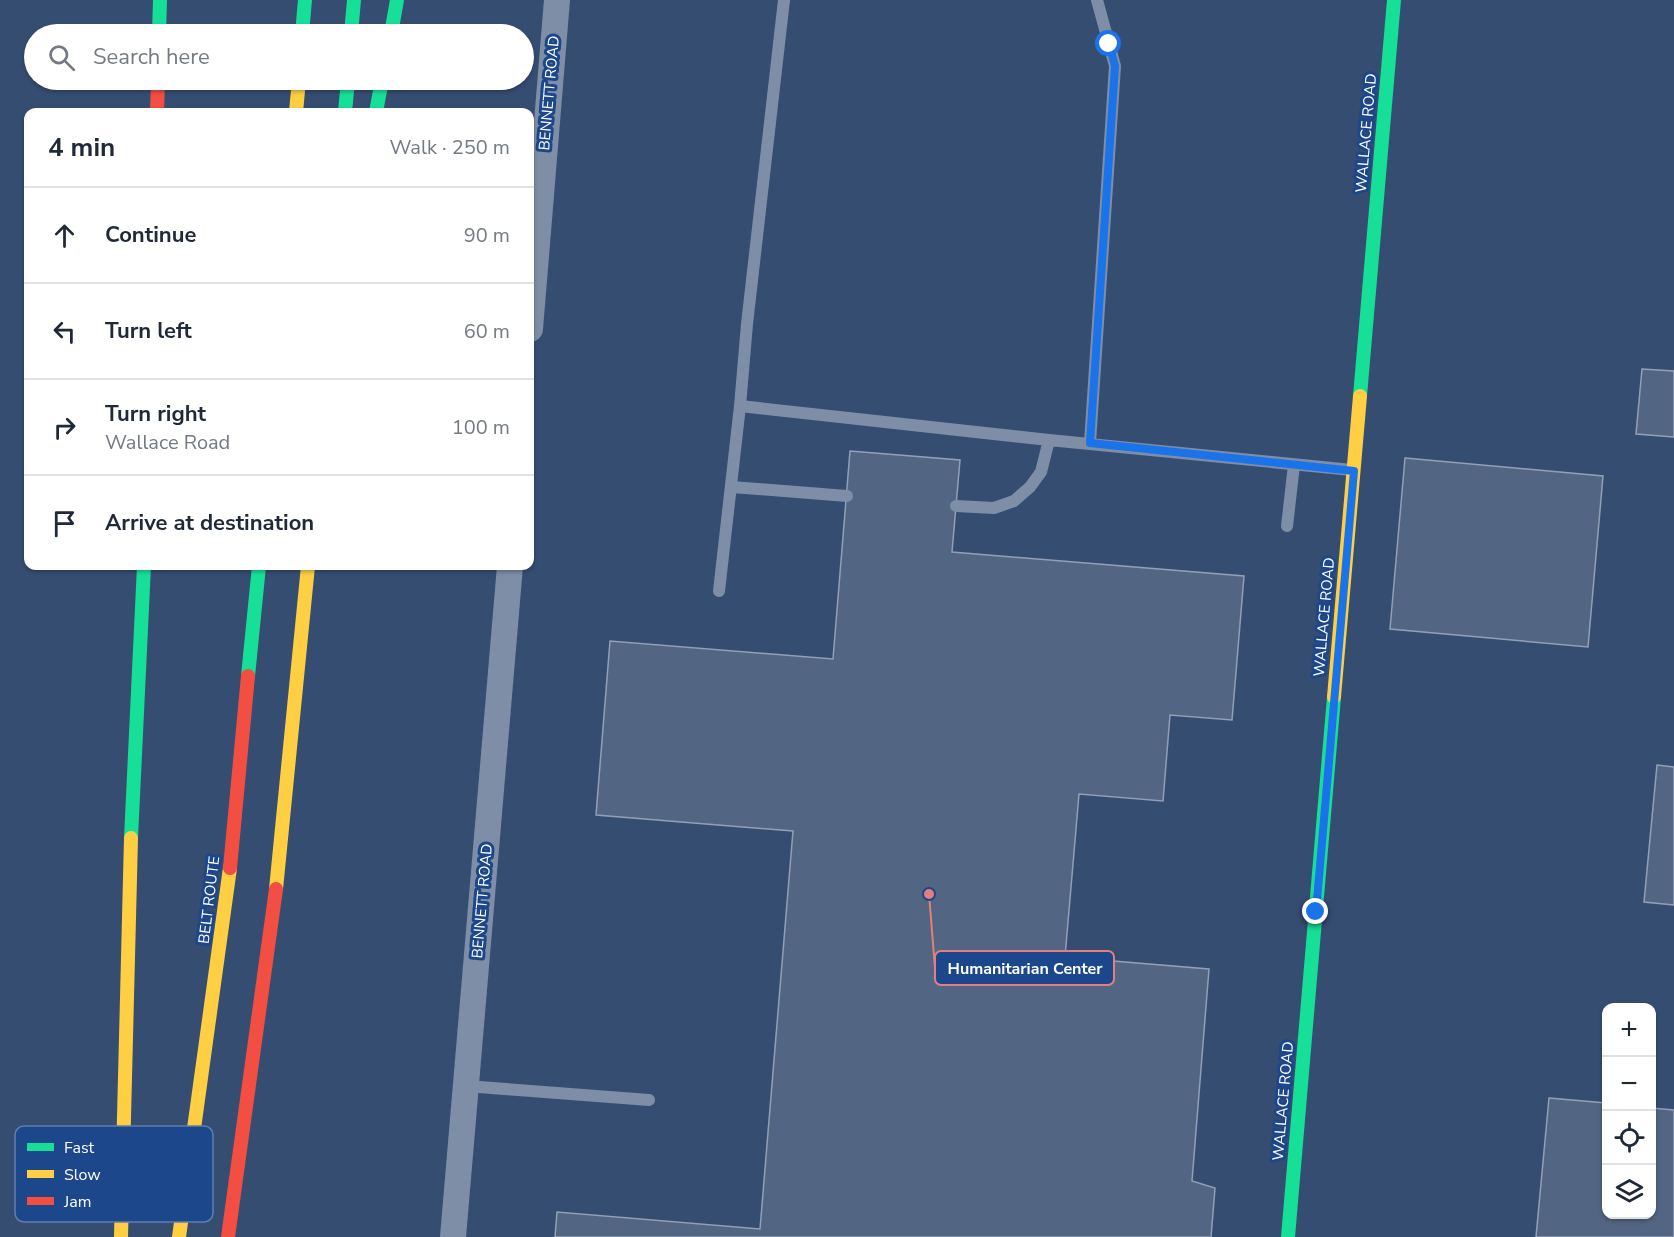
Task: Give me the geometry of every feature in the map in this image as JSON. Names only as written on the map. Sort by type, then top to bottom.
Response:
[{"type":"main road","points":[[159,24],[160,0]]},
{"type":"main road","points":[[303,24],[305,0]]},
{"type":"main road","points":[[352,24],[354,0]]},
{"type":"main road","points":[[393,24],[397,0]]},
{"type":"main road","name":"WALLACE ROAD","points":[[1288,1237],[1394,0]]},
{"type":"main road","points":[[157,108],[158,90]]},
{"type":"main road","points":[[296,108],[298,90]]},
{"type":"main road","points":[[345,108],[347,90]]},
{"type":"main road","points":[[377,108],[380,90]]},
{"type":"main road","points":[[124,1126],[133,775],[144,570]]},
{"type":"main road","name":"BELT ROUTE","points":[[194,1126],[230,869],[259,570]]},
{"type":"main road","points":[[228,1237],[278,875],[308,570]]},
{"type":"main road","points":[[121,1222],[121,1237]]},
{"type":"main road","name":"BELT ROUTE","points":[[179,1237],[181,1222]]},
{"type":"street","name":"BENNETT ROAD","points":[[534,280],[557,0]]},
{"type":"street","name":"BENNETT ROAD","points":[[453,1237],[510,570]]},
{"type":"lane","points":[[719,591],[784,0]]},
{"type":"lane","points":[[1090,443],[1115,66],[1097,0]]},
{"type":"lane","points":[[740,406],[1354,471]]},
{"type":"lane","points":[[956,506],[994,507],[1014,501],[1030,487],[1041,472],[1049,440]]},
{"type":"lane","points":[[1287,526],[1294,465]]},
{"type":"lane","points":[[732,487],[847,496]]},
{"type":"lane","points":[[466,1086],[649,1100]]},
{"type":"building","points":[[1642,369],[1674,371],[1674,437],[1636,434]]},
{"type":"building","points":[[850,451],[960,460],[952,552],[1244,576],[1232,720],[1170,715],[1163,801],[1079,794],[1065,957],[1209,969],[1192,1181],[1215,1188],[1211,1237],[555,1237],[557,1212],[760,1229],[793,831],[596,815],[610,641],[833,659]]},
{"type":"building","points":[[1405,458],[1603,476],[1588,647],[1390,629]]},
{"type":"building","points":[[1657,765],[1674,767],[1674,905],[1644,902]]},
{"type":"building","points":[[1549,1098],[1602,1103],[1602,1219],[1656,1219],[1656,1108],[1674,1110],[1674,1237],[1536,1237]]},
{"type":"traffic: fast","points":[[159,24],[160,0]]},
{"type":"traffic: fast","points":[[303,24],[305,0]]},
{"type":"traffic: fast","points":[[352,24],[354,0]]},
{"type":"traffic: fast","points":[[393,24],[397,0]]},
{"type":"traffic: fast","points":[[1360,396],[1394,0]]},
{"type":"traffic: fast","points":[[345,108],[347,90]]},
{"type":"traffic: fast","points":[[377,108],[380,90]]},
{"type":"traffic: fast","points":[[131,838],[144,570]]},
{"type":"traffic: fast","points":[[248,676],[259,570]]},
{"type":"traffic: fast","points":[[1288,1237],[1334,697]]},
{"type":"traffic: slow","points":[[296,108],[298,90]]},
{"type":"traffic: slow","points":[[1334,697],[1360,396]]},
{"type":"traffic: slow","points":[[276,889],[308,570]]},
{"type":"traffic: slow","points":[[124,1126],[131,838]]},
{"type":"traffic: slow","points":[[194,1126],[230,868]]},
{"type":"traffic: slow","points":[[121,1222],[121,1237]]},
{"type":"traffic: slow","points":[[179,1237],[181,1222]]},
{"type":"traffic: jam","points":[[157,108],[158,90]]},
{"type":"traffic: jam","points":[[230,868],[248,676]]},
{"type":"traffic: jam","points":[[228,1237],[276,889]]},
{"type":"place","name":"Humanitarian Center","points":[[929,894]]},
{"type":"route","points":[[1109,44],[1115,66],[1090,443],[1354,471],[1316,912]]}]
